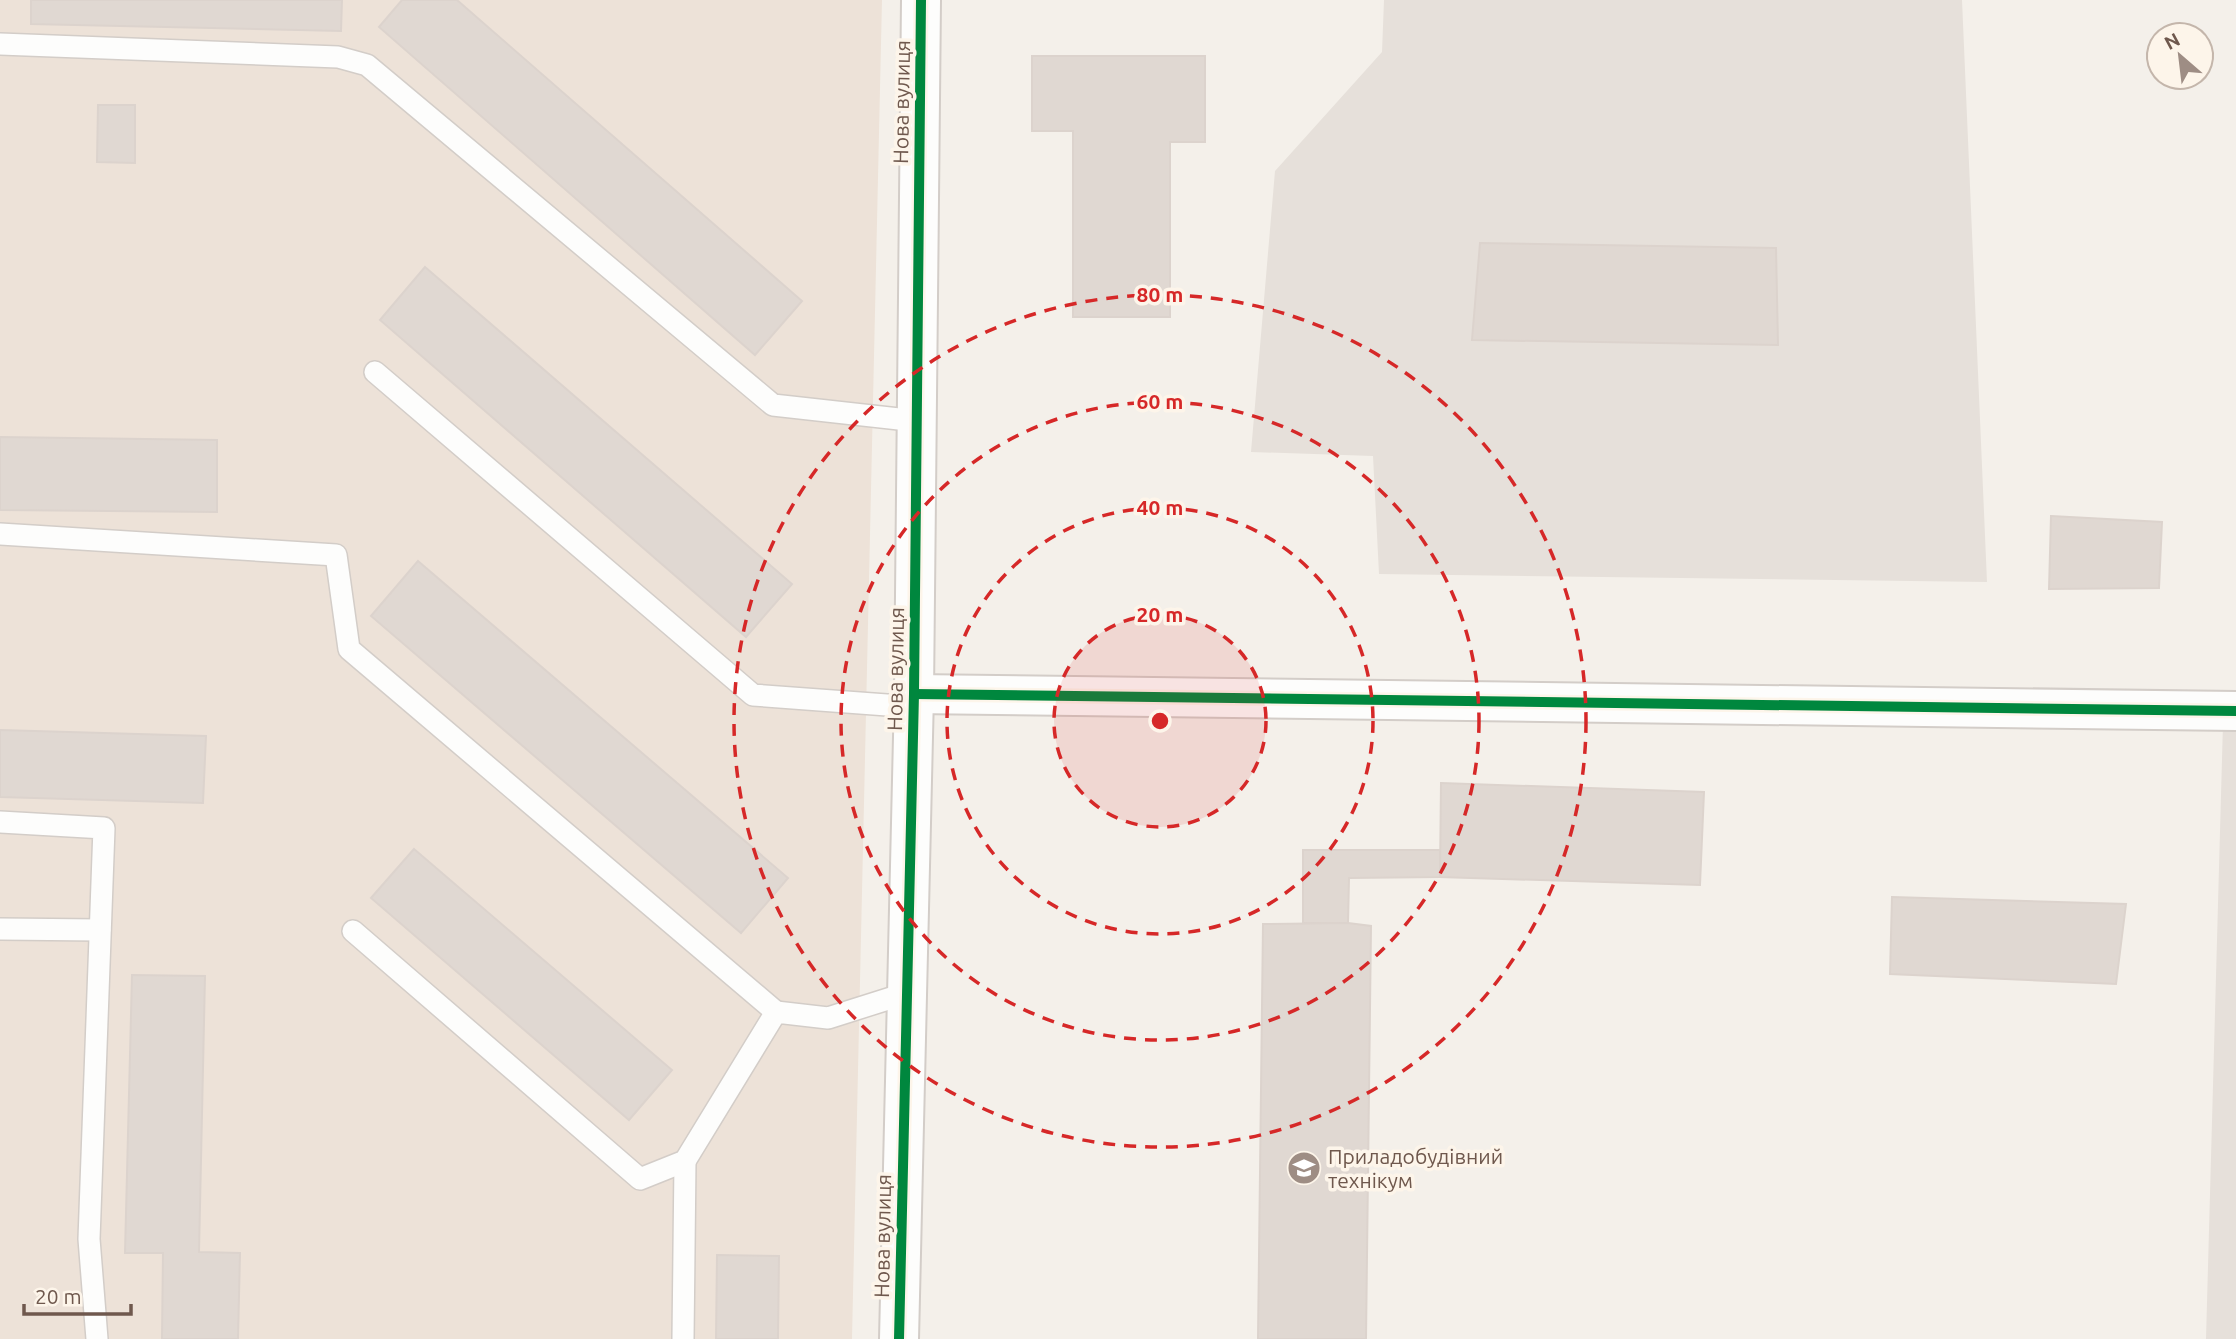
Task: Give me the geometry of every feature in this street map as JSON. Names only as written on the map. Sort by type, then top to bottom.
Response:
[{"type":"street","name":"Нова вулиця","points":[[899,1339],[914,701],[921,0]]},
{"type":"street","points":[[914,701],[2236,711]]},
{"type":"lane","points":[[0,44],[338,57],[368,65],[773,405],[917,421]]},
{"type":"lane","points":[[375,372],[753,695],[914,701]]},
{"type":"lane","points":[[0,534],[336,555],[349,649],[776,1012],[828,1018],[907,993]]},
{"type":"lane","points":[[0,822],[104,828],[89,1239],[97,1339]]},
{"type":"lane","points":[[0,929],[100,930]]},
{"type":"lane","points":[[353,932],[640,1179],[685,1161]]},
{"type":"lane","points":[[684,1339],[685,1161],[776,1012]]},
{"type":"shaded area","points":[[0,0],[882,0],[852,1339],[0,1339]]},
{"type":"shaded area","points":[[1384,0],[1962,0],[1987,582],[1379,574],[1373,456],[1251,452],[1275,171],[1382,52]]},
{"type":"shaded area","points":[[2223,723],[2236,723],[2236,1339],[2206,1339]]},
{"type":"building","points":[[31,0],[342,0],[341,31],[31,24]]},
{"type":"building","points":[[402,0],[457,0],[802,301],[755,355],[379,27]]},
{"type":"building","points":[[1032,56],[1205,56],[1205,142],[1170,142],[1170,317],[1073,317],[1073,131],[1032,131]]},
{"type":"building","points":[[98,105],[135,105],[135,163],[97,162]]},
{"type":"building","points":[[1480,243],[1776,248],[1778,345],[1472,340]]},
{"type":"building","points":[[425,267],[792,584],[746,637],[380,320]]},
{"type":"building","points":[[0,437],[217,440],[217,512],[0,510]]},
{"type":"building","points":[[2051,516],[2162,522],[2159,588],[2049,589]]},
{"type":"building","points":[[418,561],[788,878],[741,933],[371,616]]},
{"type":"building","points":[[0,730],[206,736],[203,803],[0,797]]},
{"type":"building","points":[[1441,783],[1704,792],[1700,885],[1440,877]]},
{"type":"building","points":[[414,849],[672,1070],[629,1120],[371,898]]},
{"type":"building","points":[[1303,850],[1440,850],[1440,877],[1349,878],[1348,923],[1303,923]]},
{"type":"building","points":[[1892,897],[2126,904],[2116,984],[1890,974]]},
{"type":"building","name":"Приладобудівний технікум","points":[[1348,923],[1371,926],[1366,1339],[1258,1339],[1263,924]]},
{"type":"building","points":[[132,975],[205,976],[199,1252],[240,1253],[238,1339],[162,1339],[163,1253],[125,1253]]},
{"type":"building","points":[[717,1255],[779,1256],[778,1339],[716,1339]]},
{"type":"cycle path","points":[[899,1339],[914,694],[921,0]]},
{"type":"cycle path","points":[[914,694],[2236,711]]},
{"type":"place","name":"Приладобудівний технікум","points":[[1304,1168]]}]
